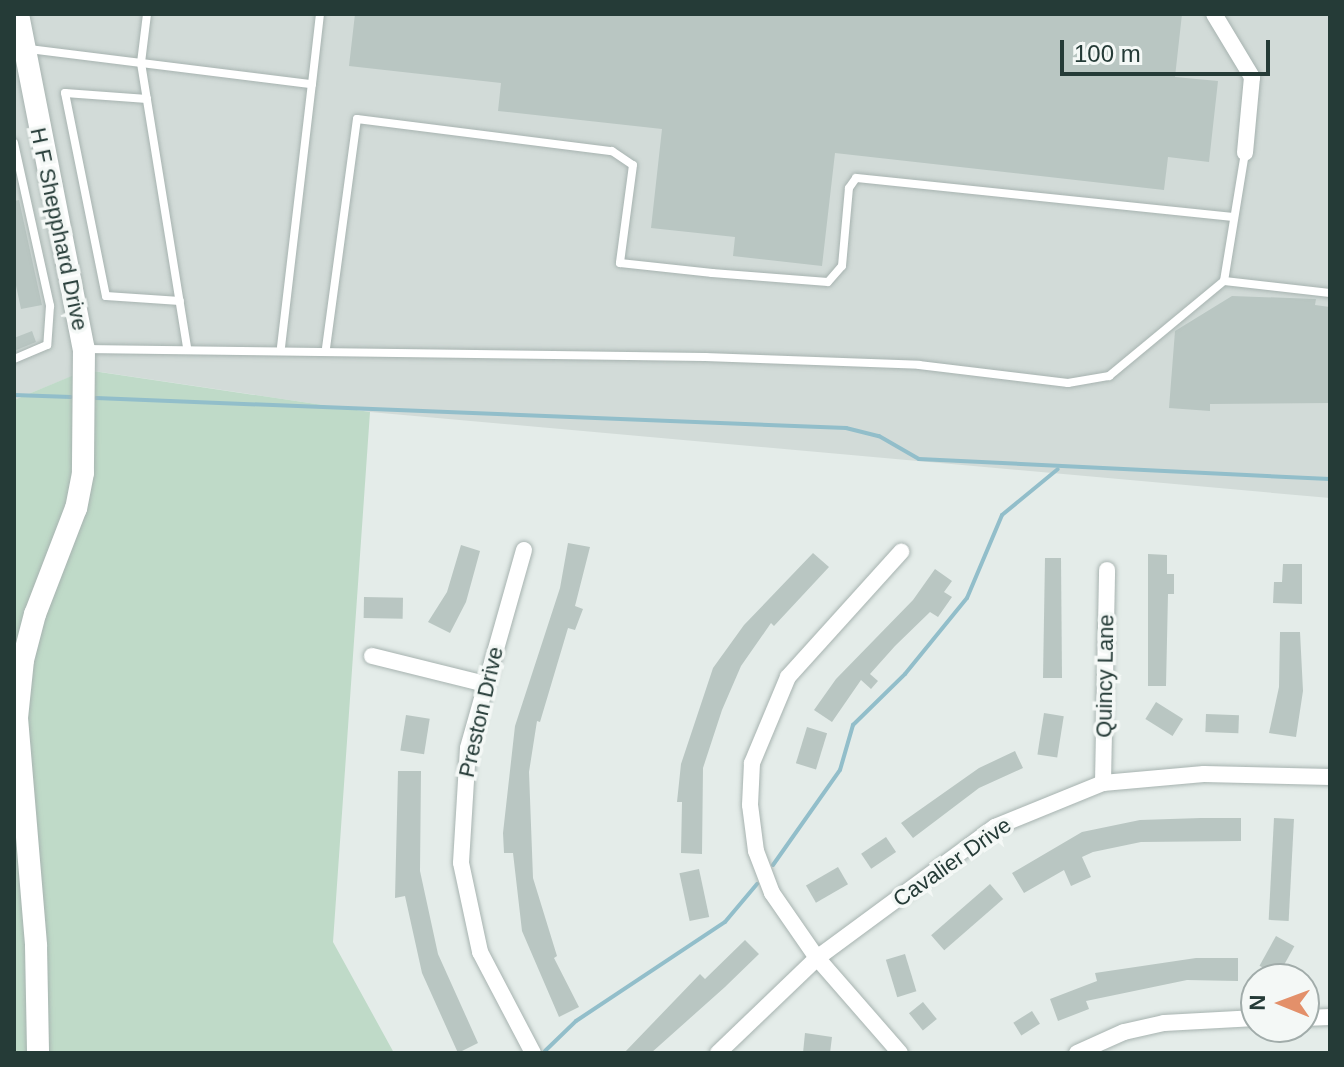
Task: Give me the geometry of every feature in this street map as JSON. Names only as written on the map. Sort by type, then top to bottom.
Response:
[{"type":"street","name":"H F Shepphard Drive","points":[[18,14],[18,49],[84,349],[83,473],[76,508],[35,614],[23,660],[17,718],[36,946],[38,1053]]},
{"type":"street","points":[[1214,14],[1252,77],[1245,153]]},
{"type":"street","name":"Preston Drive","points":[[524,550],[468,748],[461,863],[480,952],[533,1053]]},
{"type":"street","points":[[900,1053],[817,958],[772,893],[757,856],[750,805],[752,763],[788,677],[901,552]]},
{"type":"street","name":"Quincy Lane","points":[[1103,783],[1107,570]]},
{"type":"street","points":[[372,656],[485,684]]},
{"type":"street","name":"Cavalier Drive","points":[[718,1053],[817,958],[995,827],[1103,783],[1204,774],[1330,777]]},
{"type":"street","points":[[1330,1002],[1330,1017]]},
{"type":"street","points":[[1077,1053],[1124,1032],[1164,1023],[1240,1019]]},
{"type":"lane","points":[[147,14],[141,63],[187,348]]},
{"type":"lane","points":[[281,347],[320,14]]},
{"type":"lane","points":[[18,49],[312,84]]},
{"type":"lane","points":[[147,99],[65,93],[106,296],[180,301]]},
{"type":"lane","points":[[326,348],[357,119],[612,151],[633,165],[620,263],[787,282],[828,282],[842,266],[849,188],[856,178],[1234,217]]},
{"type":"lane","points":[[14,143],[50,306],[47,345],[14,359]]},
{"type":"lane","points":[[84,349],[281,347],[908,364],[1068,383],[1109,376],[1224,281],[1245,153]]},
{"type":"lane","points":[[1224,281],[1330,293]]},
{"type":"shaded area","points":[[14,14],[1330,14],[1330,498],[370,412],[87,370],[14,400]]},
{"type":"green space","points":[[86,370],[370,412],[333,942],[394,1053],[14,1053],[14,400]]},
{"type":"building","points":[[355,14],[1182,14],[1175,77],[1218,81],[1209,162],[1168,157],[1164,190],[835,153],[822,266],[733,256],[735,237],[651,228],[662,129],[498,111],[501,83],[349,66]]},
{"type":"building","points":[[19,200],[42,305],[21,309],[14,276],[14,201]]},
{"type":"building","points":[[1232,296],[1316,299],[1315,305],[1330,307],[1330,403],[1210,404],[1210,411],[1169,408],[1175,331]]},
{"type":"building","points":[[32,331],[36,342],[14,351],[14,338]]},
{"type":"building","points":[[568,543],[590,547],[575,606],[583,609],[575,630],[568,628],[540,722],[537,721],[529,772],[533,878],[557,956],[554,958],[579,1007],[559,1017],[522,931],[513,853],[504,853],[503,833],[515,726],[560,588]]},
{"type":"building","points":[[461,545],[480,551],[466,602],[450,633],[428,622],[447,592]]},
{"type":"building","points":[[813,553],[829,567],[774,626],[771,623],[741,666],[722,710],[703,768],[702,854],[681,853],[682,802],[677,802],[681,764],[713,668],[744,625]]},
{"type":"building","points":[[1148,554],[1167,555],[1167,574],[1174,574],[1174,594],[1168,594],[1166,686],[1148,686]]},
{"type":"building","points":[[1045,558],[1061,558],[1062,678],[1043,678]]},
{"type":"building","points":[[1283,564],[1302,564],[1302,604],[1273,603],[1274,582],[1282,582]]},
{"type":"building","points":[[935,569],[952,581],[944,592],[952,597],[938,617],[930,612],[895,646],[870,674],[878,681],[871,689],[861,680],[832,722],[814,710],[836,679],[913,600]]},
{"type":"building","points":[[364,597],[403,598],[403,619],[364,618]]},
{"type":"building","points":[[1280,632],[1300,632],[1303,691],[1296,737],[1269,733],[1279,687]]},
{"type":"building","points":[[1156,702],[1183,719],[1173,736],[1145,719]]},
{"type":"building","points":[[1044,713],[1064,716],[1057,758],[1037,754]]},
{"type":"building","points":[[1206,714],[1239,715],[1238,733],[1205,732]]},
{"type":"building","points":[[406,715],[430,719],[424,754],[400,751]]},
{"type":"building","points":[[807,727],[827,733],[816,769],[796,763]]},
{"type":"building","points":[[1015,751],[1023,768],[979,788],[913,838],[901,823],[979,768]]},
{"type":"building","points":[[398,771],[421,771],[420,871],[438,954],[478,1043],[458,1053],[422,973],[405,896],[395,898]]},
{"type":"building","points":[[1241,818],[1241,841],[1141,842],[1093,852],[1082,857],[1091,877],[1071,886],[1064,870],[1024,893],[1012,873],[1082,832],[1140,820]]},
{"type":"building","points":[[1274,818],[1294,819],[1289,921],[1269,920]]},
{"type":"building","points":[[886,837],[896,852],[871,869],[861,854]]},
{"type":"building","points":[[838,867],[848,884],[816,903],[806,886]]},
{"type":"building","points":[[699,869],[709,917],[690,921],[679,873]]},
{"type":"building","points":[[990,884],[1003,899],[944,950],[931,935]]},
{"type":"building","points":[[1276,936],[1294,946],[1285,963],[1261,963]]},
{"type":"building","points":[[745,940],[759,954],[725,987],[651,1053],[624,1053],[700,974],[705,979]]},
{"type":"building","points":[[905,954],[916,991],[897,997],[886,960]]},
{"type":"building","points":[[1196,958],[1238,958],[1238,981],[1187,980],[1086,1001],[1089,1009],[1058,1021],[1050,999],[1097,981],[1095,973]]},
{"type":"building","points":[[923,1002],[937,1019],[923,1030],[909,1013]]},
{"type":"building","points":[[1032,1011],[1040,1024],[1021,1035],[1013,1023]]},
{"type":"building","points":[[805,1033],[832,1037],[830,1053],[803,1053]]},
{"type":"waterway","points":[[14,395],[71,397]]},
{"type":"waterway","points":[[96,398],[846,428],[879,436],[919,459],[1330,479]]},
{"type":"waterway","points":[[773,865],[840,770],[853,725],[905,674],[967,598],[1002,515],[1058,469]]},
{"type":"waterway","points":[[545,1051],[576,1021],[725,922],[757,884]]}]
